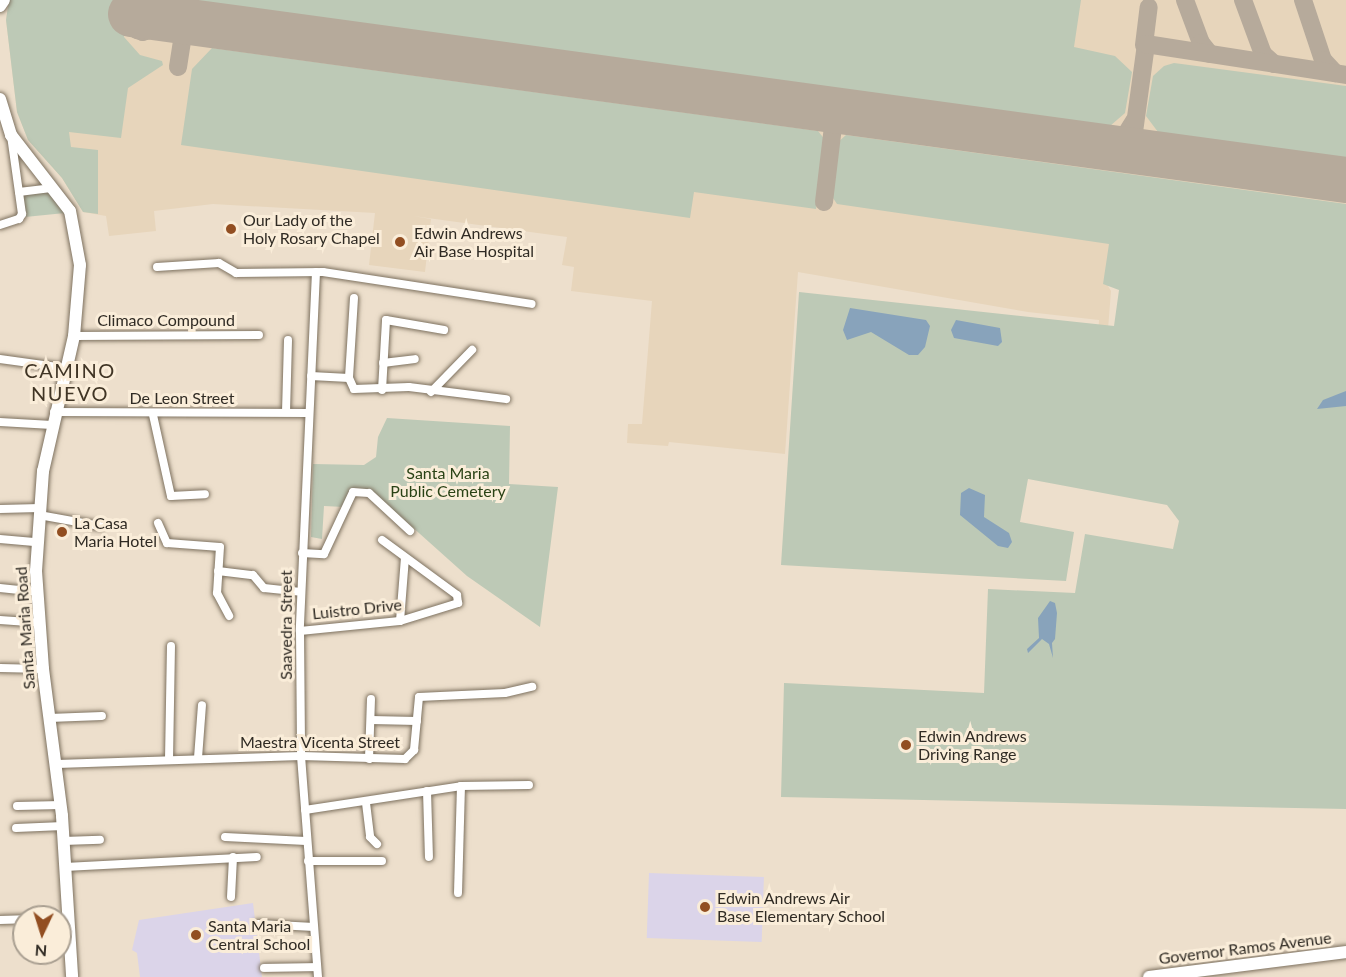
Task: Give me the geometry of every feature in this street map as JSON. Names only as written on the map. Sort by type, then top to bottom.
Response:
[{"type":"main road","points":[[0,6],[3,0]]},
{"type":"main road","points":[[0,99],[11,135]]},
{"type":"main road","name":"Santa Maria Road","points":[[11,135],[53,188],[75,221],[80,266],[74,336],[54,412],[39,512],[37,542],[36,592],[43,669],[57,764],[63,826],[64,905]]},
{"type":"main road","name":"Governor Ramos Avenue","points":[[1149,977],[1346,952]]},
{"type":"street","points":[[0,225],[21,218],[11,135]]},
{"type":"street","points":[[19,192],[53,188]]},
{"type":"street","points":[[157,267],[219,263],[236,273],[316,273],[532,304]]},
{"type":"street","name":"Saavedra Street","points":[[316,273],[300,631],[301,756],[318,977]]},
{"type":"street","points":[[354,298],[349,378],[354,389],[382,390],[409,387],[431,392],[506,399]]},
{"type":"street","points":[[382,390],[387,319],[444,330]]},
{"type":"street","name":"Climaco Compound","points":[[74,336],[259,335]]},
{"type":"street","points":[[286,412],[288,340]]},
{"type":"street","points":[[431,392],[472,350]]},
{"type":"street","points":[[0,359],[66,368]]},
{"type":"street","points":[[383,363],[415,359]]},
{"type":"street","points":[[312,376],[349,378]]},
{"type":"street","name":"De Leon Street","points":[[54,412],[153,415],[309,413]]},
{"type":"street","points":[[153,415],[171,496],[206,494]]},
{"type":"street","points":[[0,422],[52,425]]},
{"type":"street","points":[[302,553],[324,554],[353,492],[369,493],[410,531]]},
{"type":"street","points":[[0,509],[39,512],[100,526]]},
{"type":"street","points":[[158,523],[167,543],[218,545],[218,593],[229,616]]},
{"type":"street","points":[[0,539],[37,542]]},
{"type":"street","name":"Luistro Drive","points":[[300,631],[400,621],[455,606],[458,599],[382,540]]},
{"type":"street","points":[[400,621],[405,558]]},
{"type":"street","points":[[218,571],[253,575],[264,588],[301,592]]},
{"type":"street","points":[[0,588],[36,592]]},
{"type":"street","points":[[0,620],[39,623]]},
{"type":"street","points":[[169,760],[171,646]]},
{"type":"street","points":[[0,668],[43,669]]},
{"type":"street","name":"Maestra Vicenta Street","points":[[57,764],[301,756],[405,759],[411,755],[421,695],[505,693],[532,687]]},
{"type":"street","points":[[369,759],[371,699]]},
{"type":"street","points":[[198,758],[202,705]]},
{"type":"street","points":[[49,718],[102,716]]},
{"type":"street","points":[[370,720],[417,721]]},
{"type":"street","points":[[305,810],[366,803],[461,786],[529,785]]},
{"type":"street","points":[[458,893],[461,786]]},
{"type":"street","points":[[427,791],[429,857]]},
{"type":"street","points":[[366,803],[370,837],[376,844]]},
{"type":"street","points":[[17,806],[61,805]]},
{"type":"street","points":[[16,828],[63,826]]},
{"type":"street","points":[[225,837],[306,841]]},
{"type":"street","points":[[63,841],[100,840]]},
{"type":"street","points":[[231,897],[233,857]]},
{"type":"street","points":[[65,867],[257,857]]},
{"type":"street","points":[[308,861],[382,861]]},
{"type":"street","points":[[258,924],[314,927]]},
{"type":"street","points":[[264,968],[317,967]]},
{"type":"shaded area","points":[[9,0],[1346,0],[1346,276],[1108,286],[1111,291],[1107,342],[1098,341],[1099,320],[1028,312],[798,272],[785,454],[669,442],[668,446],[627,443],[628,424],[642,424],[652,301],[571,291],[574,267],[562,265],[567,237],[413,216],[431,219],[425,272],[369,265],[375,213],[213,204],[154,211],[156,231],[109,236],[106,216],[83,212],[62,178],[28,140],[17,112],[6,20]]},
{"type":"shaded area","name":"Edwin Andrews Air Base Elementary School","points":[[649,873],[764,877],[762,942],[647,938]]},
{"type":"shaded area","name":"Santa Maria Central School","points":[[253,903],[262,977],[140,977],[137,953],[132,950],[139,920]]},
{"type":"green space","points":[[9,0],[130,0],[124,37],[140,55],[162,61],[163,65],[128,88],[121,138],[69,132],[71,147],[98,150],[98,214],[83,212],[62,178],[28,140],[17,112],[6,20]]},
{"type":"green space","points":[[174,0],[1081,0],[1074,47],[1115,56],[1132,72],[1125,113],[1110,126]]},
{"type":"green space","points":[[212,48],[818,131],[826,141],[816,209],[694,192],[690,218],[181,145],[192,69]]},
{"type":"green space","points":[[1174,63],[1346,86],[1346,158],[1158,132],[1146,116],[1153,76],[1164,66]]},
{"type":"green space","points":[[846,135],[1346,204],[1346,809],[781,797],[784,683],[984,693],[988,589],[1075,593],[1085,534],[1173,549],[1179,521],[1167,505],[1028,479],[1020,522],[1074,532],[1066,581],[781,565],[799,292],[1114,326],[1119,290],[1103,284],[1109,244],[837,204],[831,195],[836,144]]},
{"type":"green space","points":[[49,190],[65,213],[25,217],[21,194]]},
{"type":"green space","name":"Santa Maria Public Cemetery","points":[[387,418],[510,426],[509,484],[558,487],[540,627],[467,576],[372,491],[352,490],[344,507],[324,506],[322,539],[311,537],[313,464],[364,465],[376,457],[378,437]]},
{"type":"water","points":[[850,308],[926,320],[930,326],[925,347],[918,355],[909,355],[871,332],[847,340],[843,330]]},
{"type":"water","points":[[956,320],[1000,328],[1002,342],[998,346],[954,338],[951,330]]},
{"type":"water","points":[[1346,391],[1346,406],[1317,409],[1323,400]]},
{"type":"water","points":[[969,488],[985,495],[984,517],[1009,533],[1012,542],[1008,548],[998,546],[960,515],[961,493]]},
{"type":"water","points":[[1050,601],[1055,603],[1057,613],[1055,639],[1052,643],[1053,658],[1049,644],[1042,639],[1028,653],[1027,649],[1039,638],[1038,618]]},
{"type":"taxiway","points":[[1185,0],[1201,43],[1210,54]]},
{"type":"taxiway","points":[[1243,0],[1263,54],[1274,64]]},
{"type":"taxiway","points":[[1303,0],[1323,60],[1335,73]]},
{"type":"taxiway","points":[[171,20],[154,5],[147,6],[138,15],[137,30],[143,32],[180,21]]},
{"type":"taxiway","points":[[1144,45],[1149,7]]},
{"type":"taxiway","points":[[178,67],[185,22]]},
{"type":"taxiway","points":[[1151,154],[1138,143],[1134,132],[1146,44],[1346,75]]},
{"type":"taxiway","points":[[824,202],[835,110]]},
{"type":"taxiway","points":[[1102,147],[1121,142],[1134,121]]},
{"type":"runway","points":[[131,14],[1346,180]]},
{"type":"place","name":"Our Lady of the Holy Rosary Chapel","points":[[231,229]]},
{"type":"place","name":"Edwin Andrews Air Base Hospital","points":[[400,242]]},
{"type":"place","name":"La Casa Maria Hotel","points":[[62,532]]},
{"type":"place","name":"Edwin Andrews Driving Range","points":[[906,745]]},
{"type":"place","name":"Edwin Andrews Air Base Elementary School","points":[[705,907]]},
{"type":"place","name":"Santa Maria Central School","points":[[196,935]]},
{"type":"district","name":"CAMINO NUEVO","points":[[70,382]]}]
